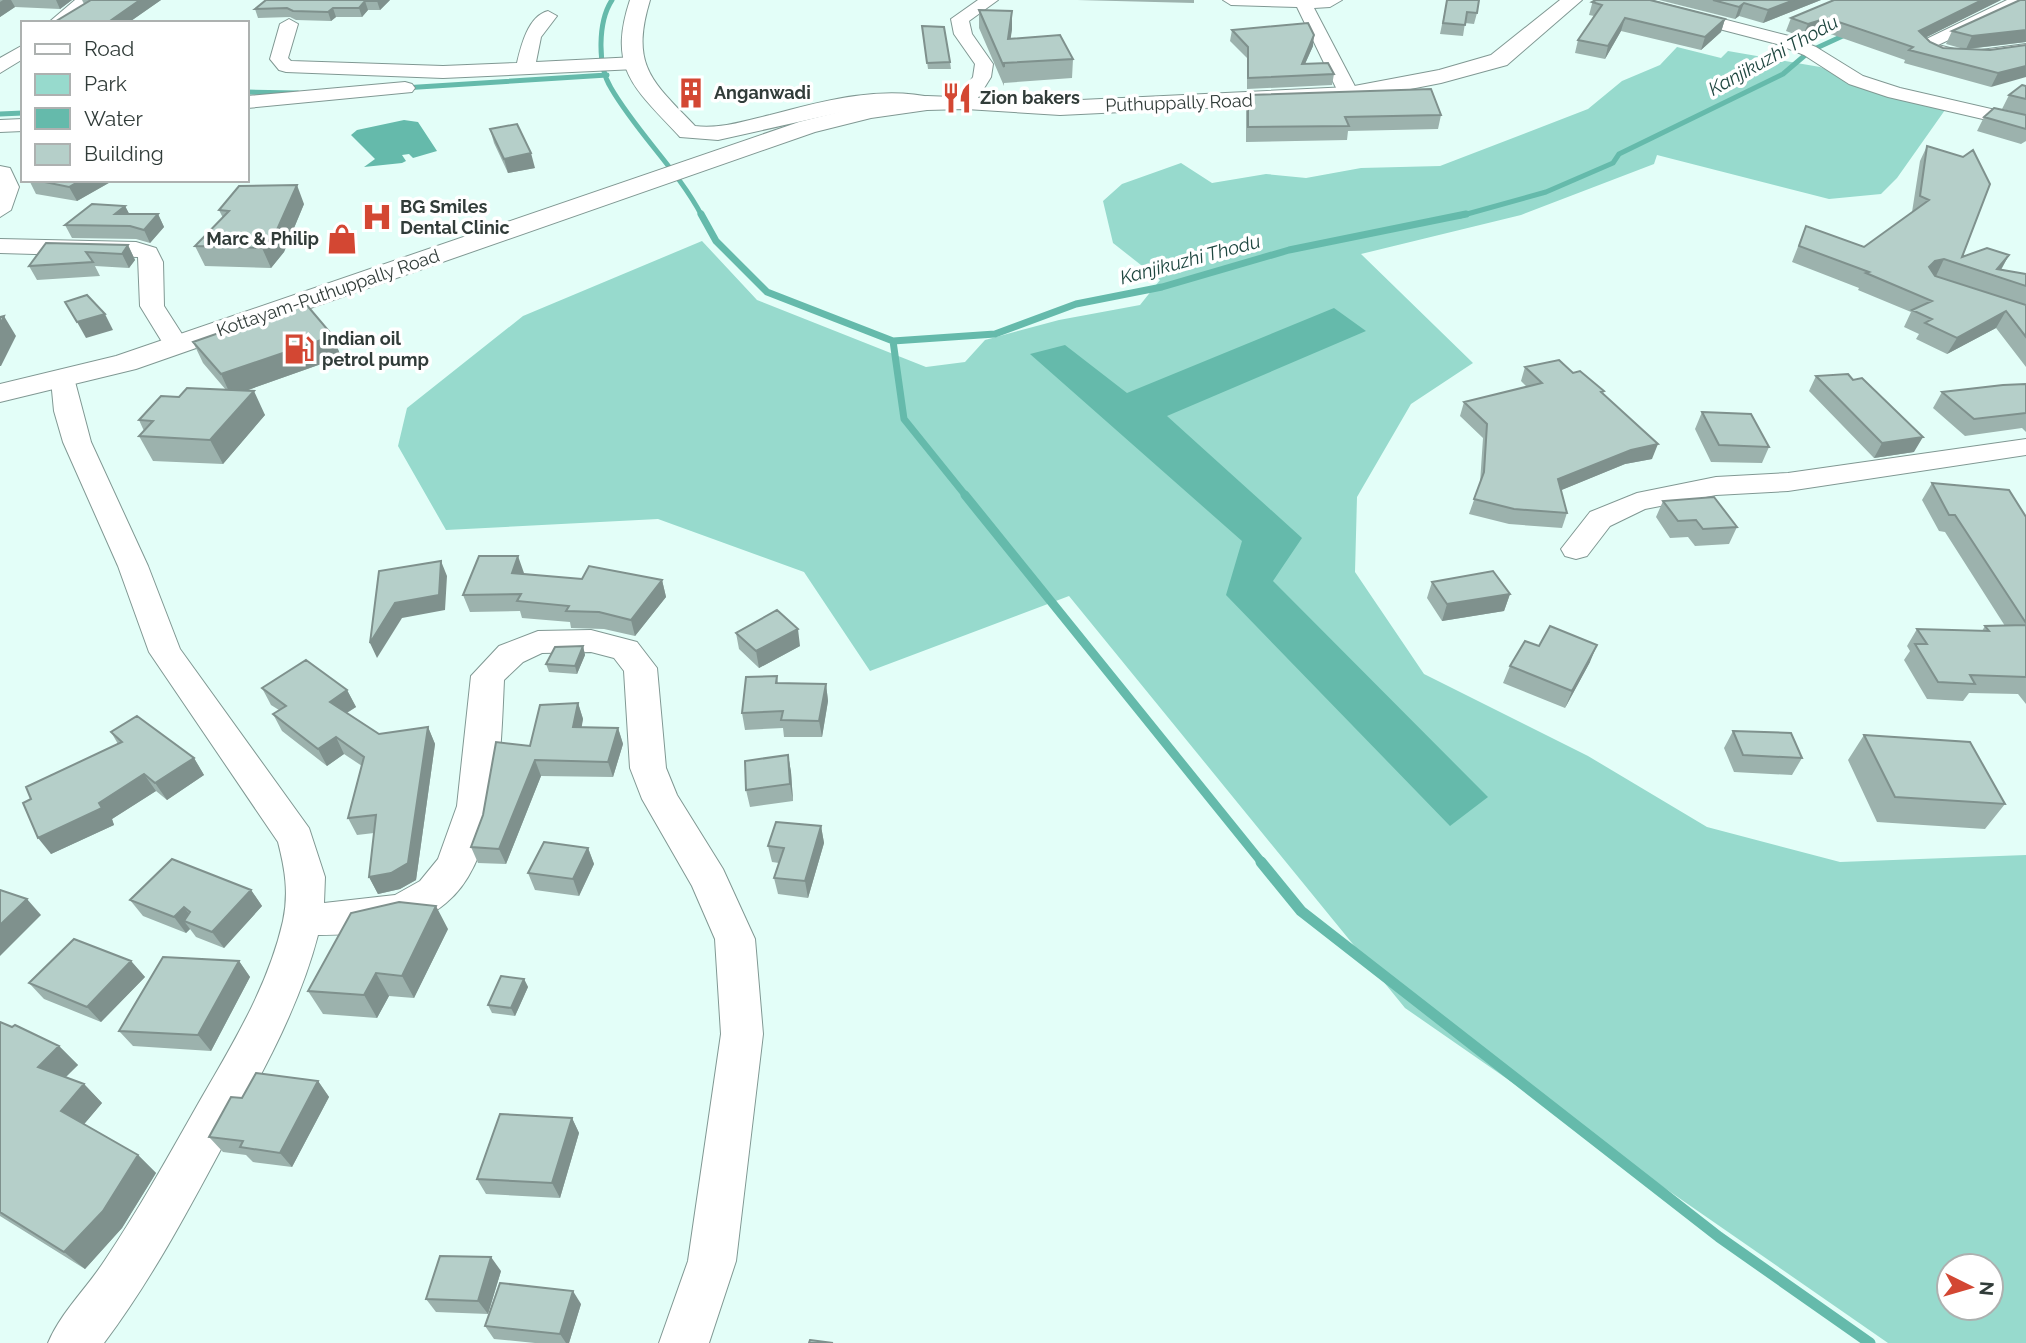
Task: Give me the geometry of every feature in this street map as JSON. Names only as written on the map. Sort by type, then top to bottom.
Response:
[{"type":"main road","points":[[640,0],[632,23],[631,53],[652,89],[688,132],[697,134],[740,129],[859,101],[890,98],[927,103]]},
{"type":"main road","name":"Puthuppally Road","points":[[687,169],[807,127],[871,111],[927,103],[966,102],[1060,108],[1303,99],[1349,94],[1451,74],[1499,60],[1572,0]]},
{"type":"main road","name":"Kottayam-Puthuppally Road","points":[[0,393],[64,380],[176,345],[687,169]]},
{"type":"street","points":[[60,21],[86,0]]},
{"type":"street","points":[[966,102],[982,77],[984,64],[963,34],[960,19],[990,0]]},
{"type":"street","points":[[1231,0],[1304,3],[1334,0]]},
{"type":"street","points":[[1629,0],[1759,33],[1810,51],[1871,86],[1922,101],[2026,123]]},
{"type":"street","points":[[2021,0],[1928,40],[1925,44],[1929,48],[1966,58],[2026,49]]},
{"type":"street","points":[[1304,3],[1315,32],[1349,94]]},
{"type":"street","points":[[525,68],[532,37],[548,16]]},
{"type":"street","points":[[1759,33],[1789,21]]},
{"type":"street","points":[[289,24],[279,59],[286,65],[443,72],[635,63]]},
{"type":"street","points":[[0,67],[21,51]]},
{"type":"street","points":[[248,102],[552,76]]},
{"type":"street","points":[[0,126],[21,125]]},
{"type":"street","points":[[0,211],[8,187],[3,172]]},
{"type":"street","points":[[0,246],[117,248],[148,253],[153,263],[150,294],[156,320],[176,345]]},
{"type":"street","points":[[64,380],[67,411],[77,442],[132,566],[165,652],[296,838],[306,877],[303,919],[288,972],[246,1060],[151,1232],[115,1288],[73,1343]]},
{"type":"street","points":[[1576,549],[1600,519],[1637,502],[1716,486],[1788,482],[2026,447]]},
{"type":"street","points":[[303,919],[356,919],[410,907],[443,883],[469,835],[483,774],[488,677],[511,654],[538,642],[591,640],[625,650],[640,668],[648,768],[660,799],[709,880],[735,939],[742,1034],[712,1261],[684,1343]]},
{"type":"green space","points":[[1677,47],[1721,58],[1728,51],[1820,67],[1877,91],[1945,110],[1897,178],[1881,194],[1829,199],[1657,155],[1654,164],[1521,215],[1361,254],[1473,363],[1411,404],[1357,497],[1355,572],[1424,674],[1588,756],[1707,827],[1840,862],[2026,855],[2026,1343],[1888,1343],[1405,1008],[1069,596],[870,671],[804,572],[658,519],[446,530],[398,446],[407,408],[523,316],[702,241],[757,300],[926,367],[965,362],[985,340],[1059,320],[1140,305],[1160,280],[1113,243],[1103,201],[1122,184],[1181,163],[1212,183],[1266,174],[1306,178],[1361,168],[1440,166],[1588,109],[1622,81],[1660,65]]},
{"type":"water","points":[[404,120],[418,122],[437,151],[413,158],[409,154],[402,155],[406,161],[402,163],[364,167],[375,159],[351,135],[357,130]]},
{"type":"water","points":[[1334,308],[1366,331],[1167,416],[1302,538],[1273,581],[1488,797],[1450,826],[1226,595],[1242,541],[1030,354],[1065,345],[1127,393]]},
{"type":"building","points":[[91,0],[140,0],[110,21],[56,21]]},
{"type":"building","points":[[266,0],[378,0],[365,1],[359,8],[333,8],[328,12],[293,11],[287,8],[255,9]]},
{"type":"building","points":[[1447,0],[1479,0],[1477,13],[1467,12],[1465,25],[1443,23]]},
{"type":"building","points":[[1650,0],[1725,19],[1705,37],[1625,18],[1608,46],[1578,40],[1602,5],[1592,2]]},
{"type":"building","points":[[1713,0],[1794,0],[1768,10],[1744,3],[1739,7]]},
{"type":"building","points":[[1834,0],[1982,0],[1919,31],[1930,42],[1943,48],[1990,50],[2026,45],[2026,66],[1998,73],[1909,50],[1913,47],[1827,18],[1808,24],[1791,18]]},
{"type":"building","points":[[2020,0],[2026,0],[2026,30],[1972,36],[1952,31]]},
{"type":"building","points":[[979,10],[1012,11],[1008,39],[1060,35],[1073,59],[1004,63],[1004,67]]},
{"type":"building","points":[[1308,23],[1314,35],[1302,64],[1328,63],[1334,74],[1248,78],[1248,47],[1232,30]]},
{"type":"building","points":[[922,26],[944,27],[950,62],[927,63]]},
{"type":"building","points":[[2022,85],[2026,86],[2026,99],[2009,95]]},
{"type":"building","points":[[1431,89],[1441,115],[1345,117],[1349,126],[1248,127],[1248,95]]},
{"type":"building","points":[[1994,108],[2026,115],[2026,129],[1984,117]]},
{"type":"building","points":[[517,124],[531,153],[504,159],[490,129]]},
{"type":"building","points":[[1927,146],[1963,157],[1973,150],[1990,184],[1962,257],[1987,248],[2009,255],[1997,269],[2026,274],[2026,286],[1944,259],[1935,261],[1929,267],[1935,276],[2026,305],[2026,337],[2006,311],[1957,338],[1925,323],[1932,319],[1912,310],[1932,301],[1866,273],[1869,272],[1799,246],[1806,226],[1864,247],[1929,200],[1920,196]]},
{"type":"building","points":[[45,182],[78,182],[69,187]]},
{"type":"building","points":[[297,185],[276,232],[262,248],[195,246],[229,211],[219,210],[239,186]]},
{"type":"building","points":[[92,204],[125,206],[115,214],[158,214],[144,230],[130,226],[65,225]]},
{"type":"building","points":[[46,243],[128,245],[122,254],[86,252],[93,262],[29,266]]},
{"type":"building","points":[[87,295],[105,314],[77,322],[65,302]]},
{"type":"building","points":[[305,303],[333,336],[221,374],[193,342]]},
{"type":"building","points":[[1559,360],[1573,373],[1580,371],[1604,391],[1601,392],[1658,444],[1631,450],[1558,479],[1567,513],[1514,509],[1474,499],[1484,472],[1487,424],[1464,402],[1542,383],[1525,367]]},
{"type":"building","points":[[1848,374],[1853,380],[1862,378],[1923,437],[1882,443],[1816,376]]},
{"type":"building","points":[[2026,384],[2026,413],[1974,419],[1942,392],[2003,385]]},
{"type":"building","points":[[187,388],[254,391],[210,440],[139,436],[153,421],[139,420],[161,396],[179,397]]},
{"type":"building","points":[[1702,412],[1751,414],[1769,447],[1719,445]]},
{"type":"building","points":[[1932,483],[2009,490],[2026,517],[2026,623],[1955,515],[1949,515]]},
{"type":"building","points":[[1714,497],[1737,527],[1703,529],[1696,520],[1678,521],[1663,501]]},
{"type":"building","points":[[479,556],[518,556],[512,573],[582,579],[589,566],[662,580],[631,620],[599,612],[566,611],[569,606],[517,601],[521,594],[463,595]]},
{"type":"building","points":[[441,561],[439,595],[395,603],[370,643],[379,571]]},
{"type":"building","points":[[1493,571],[1510,594],[1447,604],[1432,582]]},
{"type":"building","points":[[777,610],[798,629],[756,651],[736,633]]},
{"type":"building","points":[[2026,625],[2026,677],[1970,675],[1975,684],[1938,682],[1915,644],[1927,644],[1917,629],[1989,631],[1985,626]]},
{"type":"building","points":[[1550,626],[1597,645],[1572,691],[1510,666],[1525,641],[1539,646]]},
{"type":"building","points":[[583,646],[575,666],[546,664],[555,647]]},
{"type":"building","points":[[306,660],[347,690],[330,702],[379,734],[428,727],[408,863],[391,873],[369,877],[376,815],[348,818],[364,757],[336,737],[318,749],[273,714],[286,706],[262,688]]},
{"type":"building","points":[[777,676],[776,683],[826,684],[819,721],[781,720],[783,711],[742,713],[746,677]]},
{"type":"building","points":[[578,703],[573,727],[618,728],[608,762],[535,760],[499,849],[471,847],[483,815],[496,742],[530,746],[540,705]]},
{"type":"building","points":[[137,716],[194,758],[155,783],[144,774],[99,803],[102,808],[38,838],[23,803],[31,799],[26,787],[122,742],[111,732]]},
{"type":"building","points":[[1733,731],[1791,733],[1802,758],[1743,755]]},
{"type":"building","points":[[1864,735],[1970,742],[2005,804],[1895,797]]},
{"type":"building","points":[[788,755],[790,784],[746,790],[745,761]]},
{"type":"building","points":[[776,822],[821,826],[805,881],[774,878],[784,848],[768,846]]},
{"type":"building","points":[[544,842],[588,848],[573,879],[528,873]]},
{"type":"building","points":[[172,859],[251,890],[212,932],[184,921],[190,912],[184,907],[174,917],[130,900]]},
{"type":"building","points":[[0,890],[27,899],[0,925]]},
{"type":"building","points":[[399,902],[436,906],[402,976],[376,973],[364,995],[308,991],[351,913]]},
{"type":"building","points":[[74,939],[131,961],[87,1007],[29,983]]},
{"type":"building","points":[[163,957],[239,961],[198,1035],[119,1031]]},
{"type":"building","points":[[501,976],[524,979],[511,1008],[488,1005]]},
{"type":"building","points":[[0,1022],[12,1027],[15,1025],[59,1046],[38,1067],[84,1084],[61,1111],[138,1155],[103,1211],[64,1252],[0,1212]]},
{"type":"building","points":[[256,1073],[318,1081],[280,1153],[240,1147],[243,1141],[209,1137],[231,1097],[242,1098]]},
{"type":"building","points":[[500,1114],[572,1118],[552,1183],[477,1179]]},
{"type":"building","points":[[440,1256],[491,1257],[478,1301],[426,1299]]},
{"type":"building","points":[[500,1283],[573,1291],[560,1334],[485,1326]]},
{"type":"building","points":[[810,1340],[833,1343],[809,1343]]},
{"type":"waterway","name":"Kanjikuzhi Thodu","points":[[605,75],[601,56],[602,31],[612,0]]},
{"type":"waterway","name":"Kanjikuzhi Thodu","points":[[1460,216],[1546,192],[1613,163],[1619,154],[1783,74],[1810,51],[1847,34]]},
{"type":"waterway","points":[[403,88],[605,75]]},
{"type":"waterway","name":"Kanjikuzhi Thodu","points":[[605,75],[621,104],[681,182],[702,216]]},
{"type":"waterway","points":[[248,92],[298,93]]},
{"type":"waterway","points":[[0,114],[21,113]]},
{"type":"waterway","name":"Kanjikuzhi Thodu","points":[[701,214],[716,241],[767,292],[893,341]]},
{"type":"waterway","name":"Kanjikuzhi Thodu","points":[[893,341],[995,334],[1076,304],[1162,287],[1289,250],[1466,214]]},
{"type":"waterway","points":[[893,341],[904,419],[966,496]]},
{"type":"waterway","points":[[965,495],[1263,864]]},
{"type":"waterway","points":[[1261,862],[1301,911],[1719,1237],[1870,1343]]},
{"type":"place","name":"Anganwadi","points":[[691,93]]},
{"type":"place","name":"Zion bakers","points":[[957,98]]},
{"type":"place","name":"BG Smiles Dental Clinic","points":[[377,217]]},
{"type":"place","name":"Marc & Philip","points":[[342,239]]},
{"type":"place","name":"Indian oil petrol pump","points":[[299,349]]}]
